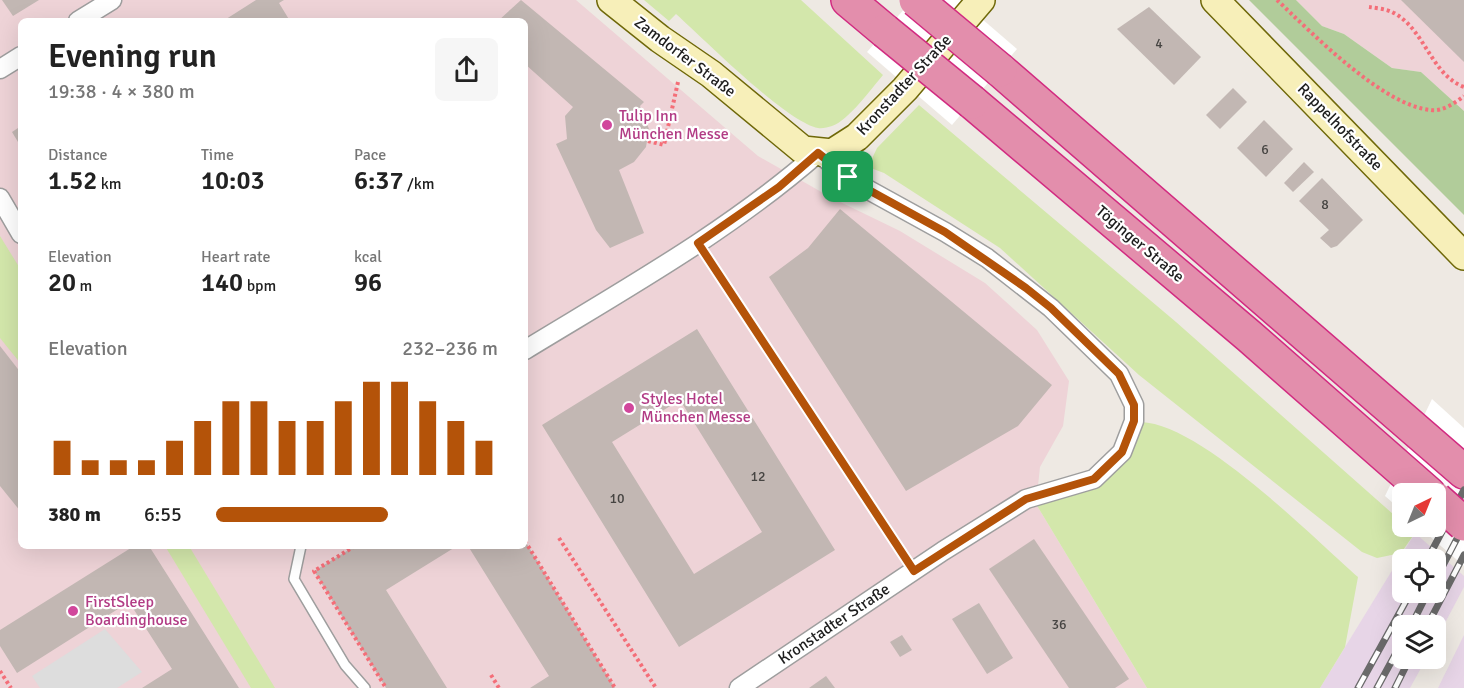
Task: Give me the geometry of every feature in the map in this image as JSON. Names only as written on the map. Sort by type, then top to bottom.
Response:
[{"type":"highway","name":"Töginger Straße","points":[[848,0],[972,102],[1416,483]]},
{"type":"highway","points":[[916,0],[1464,472]]},
{"type":"highway","points":[[1446,508],[1464,524]]},
{"type":"street","points":[[83,18],[112,0]]},
{"type":"street","name":"Zamdorfer Straße","points":[[612,0],[660,39],[711,74],[803,150],[818,153]]},
{"type":"street","name":"Kronstadter Straße","points":[[528,348],[698,243],[779,187],[818,153],[832,153],[857,137],[905,89],[981,0]]},
{"type":"street","name":"Rappelhofstraße","points":[[1215,0],[1464,256]]},
{"type":"street","points":[[0,69],[18,58]]},
{"type":"street","name":"Kronstadter Straße","points":[[739,688],[1026,499],[1094,479],[1122,452],[1134,421],[1134,405],[1119,374],[1051,308],[945,232],[856,183],[818,153]]},
{"type":"street","points":[[0,198],[18,229]]},
{"type":"lane","points":[[300,549],[294,579],[345,665],[365,688]]},
{"type":"path","points":[[1277,0],[1327,47],[1401,103],[1432,111],[1454,104],[1464,96]]},
{"type":"path","points":[[1369,7],[1392,12],[1410,25],[1436,64],[1464,87]]},
{"type":"path","points":[[648,141],[664,145],[674,104]]},
{"type":"path","points":[[698,243],[914,571]]},
{"type":"path","points":[[559,538],[656,688]]},
{"type":"path","points":[[528,546],[615,688]]},
{"type":"path","points":[[350,549],[314,571],[386,688]]},
{"type":"path","points":[[357,658],[365,653]]},
{"type":"path","points":[[0,671],[11,688]]},
{"type":"path","points":[[491,675],[499,688]]},
{"type":"shaded area","points":[[0,0],[576,0],[758,156],[832,198],[900,231],[985,283],[1037,330],[1069,381],[1063,426],[1040,467],[1036,504],[1147,688],[0,688]]},
{"type":"shaded area","points":[[1296,0],[1464,0],[1464,111],[1421,72],[1392,68],[1344,34],[1322,26]]},
{"type":"shaded area","points":[[1413,537],[1420,537],[1433,549],[1405,549]]},
{"type":"shaded area","points":[[1446,560],[1464,576],[1464,587],[1446,621],[1446,615],[1392,615],[1392,669],[1420,669],[1410,688],[1320,688],[1392,571],[1392,603],[1446,603]]},
{"type":"shaded area","points":[[105,629],[142,672],[117,688],[40,688],[32,676]]},
{"type":"shaded area","points":[[1464,635],[1464,688],[1438,688]]},
{"type":"green space","points":[[644,0],[801,0],[883,75],[845,118],[832,126],[818,128],[786,111],[766,96],[676,14],[669,21]]},
{"type":"green space","points":[[1249,0],[1296,0],[1322,26],[1344,34],[1392,68],[1421,72],[1464,111],[1464,215]]},
{"type":"green space","points":[[919,105],[1176,322],[1392,513],[1392,537],[1412,537],[1404,549],[1392,549],[1392,555],[1377,558],[1362,552],[1139,375],[1000,248],[884,173],[868,167],[877,148]]},
{"type":"green space","points":[[0,236],[18,265],[18,360],[0,338]]},
{"type":"green space","points":[[1141,422],[1166,428],[1194,441],[1224,461],[1285,510],[1358,577],[1345,647],[1320,688],[1147,688],[1036,504],[1097,484]]},
{"type":"green space","points":[[167,549],[191,549],[275,688],[251,688]]},
{"type":"pier","points":[[912,0],[960,0],[1017,49],[952,125],[867,52]]},
{"type":"pier","points":[[1432,399],[1464,428],[1464,566],[1431,537],[1446,537],[1446,483],[1392,483],[1392,502],[1385,496]]},
{"type":"building","points":[[2,0],[39,0],[13,16]]},
{"type":"building","points":[[256,0],[284,0],[279,3],[288,18],[228,18]]},
{"type":"building","name":"Tulip Inn München Messe","points":[[521,0],[644,102],[640,106],[649,129],[646,147],[634,162],[619,170],[644,233],[610,248],[596,230],[556,144],[567,139],[565,116],[573,107],[528,67],[528,18],[501,18]]},
{"type":"building","points":[[1401,0],[1464,0],[1464,62]]},
{"type":"building","points":[[1149,7],[1201,57],[1174,85],[1117,29]]},
{"type":"building","points":[[1233,88],[1247,102],[1220,129],[1206,115]]},
{"type":"building","points":[[1264,120],[1293,149],[1266,177],[1237,148]]},
{"type":"building","points":[[18,128],[18,142],[12,132]]},
{"type":"building","points":[[1304,162],[1314,172],[1293,192],[1284,183]]},
{"type":"building","points":[[1322,178],[1363,220],[1337,246],[1331,248],[1320,238],[1329,230],[1299,201]]},
{"type":"building","points":[[840,209],[1052,385],[1018,426],[906,491],[769,277],[808,248]]},
{"type":"building","points":[[697,329],[835,550],[679,647],[542,425]],"holes":[[[680,400],[762,532],[694,574],[612,442]]]},
{"type":"building","points":[[0,346],[18,369],[18,508],[0,486]]},
{"type":"building","points":[[1034,539],[1129,679],[1115,688],[1069,688],[989,569]]},
{"type":"building","points":[[528,546],[615,688],[530,688],[549,676],[470,549],[528,549]]},
{"type":"building","name":"FirstSleep Boardinghouse","points":[[129,549],[151,549],[239,688],[142,688],[172,669],[129,602],[17,673],[0,646],[0,630]]},
{"type":"building","points":[[350,549],[452,549],[386,590],[447,688],[386,688],[314,571]]},
{"type":"building","points":[[979,603],[1013,658],[987,674],[952,619]]},
{"type":"building","points":[[902,635],[912,650],[900,657],[890,642]]},
{"type":"building","points":[[826,676],[835,688],[809,688]]},
{"type":"railway","points":[[1433,549],[1464,490]]},
{"type":"railway","points":[[1446,560],[1464,525]]},
{"type":"railway","points":[[1433,615],[1464,555]]},
{"type":"railway","points":[[1358,688],[1405,603]]},
{"type":"railway","points":[[1416,615],[1422,603]]},
{"type":"railway","points":[[1377,688],[1392,660]]},
{"type":"railway","points":[[1395,688],[1404,669]]},
{"type":"place","name":"Tulip Inn München Messe","points":[[607,125]]},
{"type":"place","name":"Styles Hotel München Messe","points":[[629,408]]},
{"type":"place","name":"FirstSleep Boardinghouse","points":[[73,611]]},
{"type":"route","points":[[818,153],[848,177],[881,199],[945,232],[987,258],[1026,288],[1051,308],[1119,374],[1128,387],[1134,405],[1134,421],[1122,452],[1094,479],[1026,499],[914,571],[698,243],[779,187],[818,153]]}]
